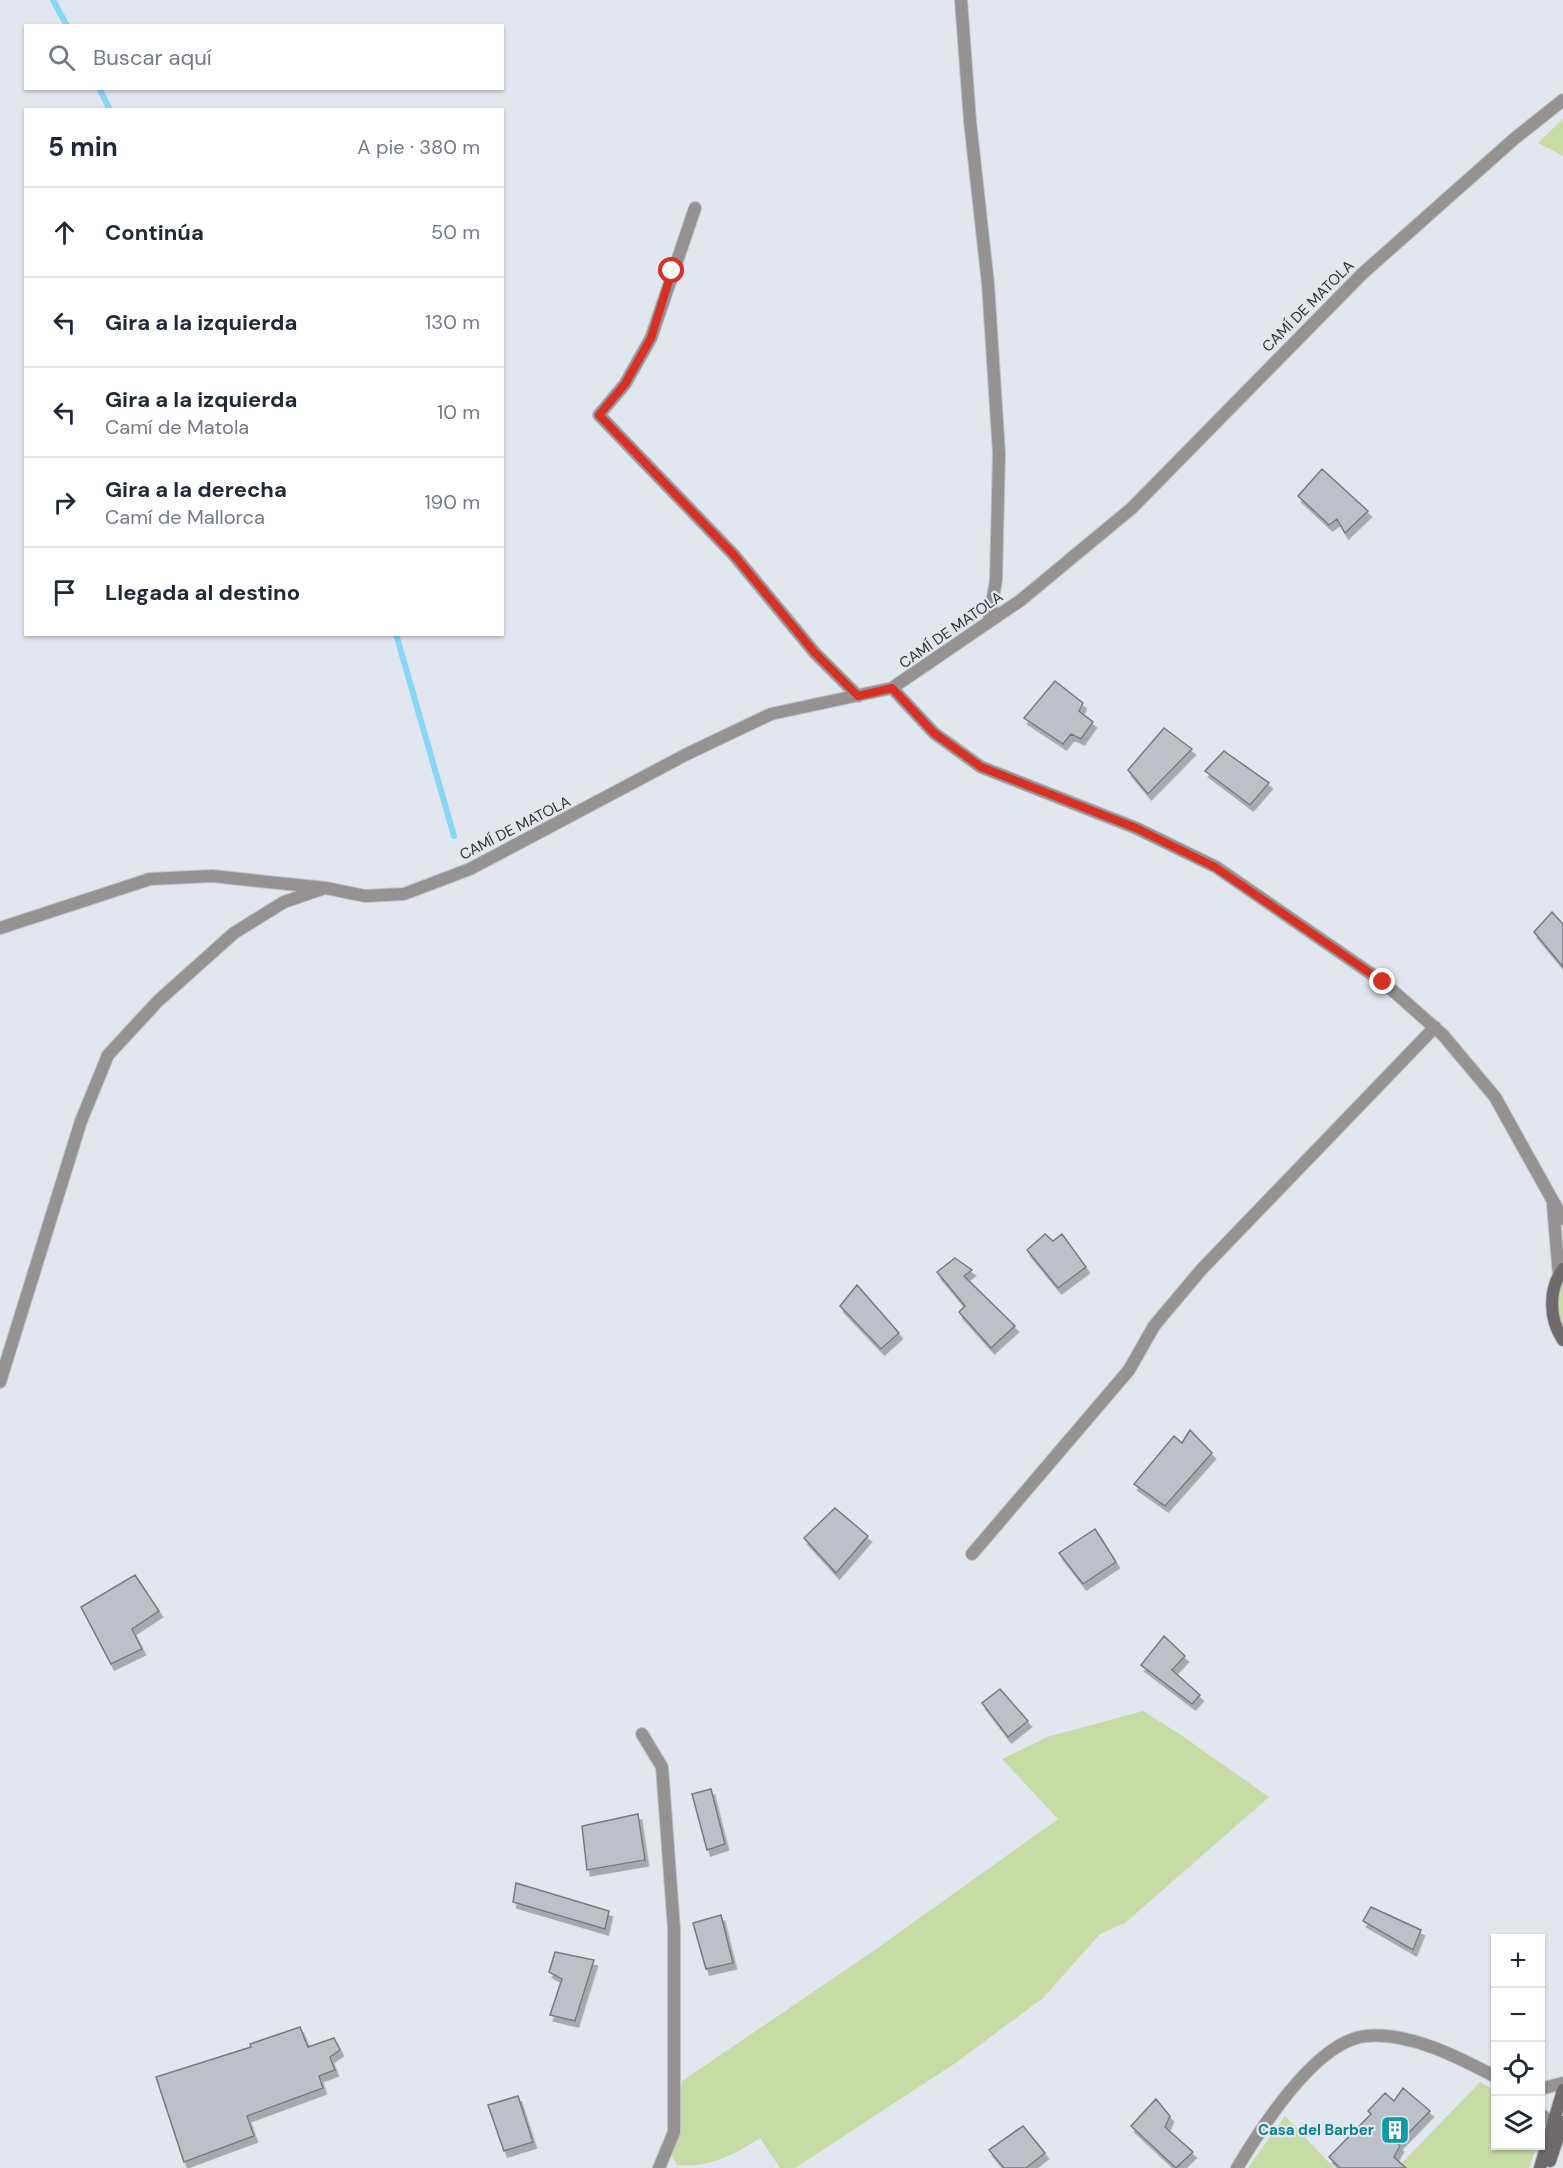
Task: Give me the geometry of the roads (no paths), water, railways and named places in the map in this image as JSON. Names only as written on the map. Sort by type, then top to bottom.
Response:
[{"type":"street","points":[[961,0],[970,121],[988,284],[999,453],[996,580],[989,621]]},
{"type":"street","name":"CAMÍ DE MATOLA","points":[[0,928],[150,879],[212,876],[326,888],[365,896],[404,894],[470,869],[687,754],[771,714],[892,688],[925,668],[1021,600],[1132,508],[1362,274],[1514,139],[1563,100]]},
{"type":"street","points":[[695,208],[651,338],[625,384],[599,415],[733,554],[815,653],[858,696]]},
{"type":"street","points":[[892,688],[934,733],[981,767],[1136,828],[1215,867],[1383,982],[1435,1027],[1495,1097],[1563,1219]]},
{"type":"street","points":[[0,1382],[81,1120],[108,1055],[158,1000],[234,933],[284,902],[326,888]]},
{"type":"street","points":[[972,1554],[1129,1370],[1154,1326],[1201,1270],[1435,1027]]},
{"type":"street","points":[[1553,1201],[1561,1272],[1551,1307],[1554,1323],[1563,1340]]},
{"type":"street","points":[[642,1734],[662,1767],[674,1929],[674,2132],[659,2168]]},
{"type":"street","points":[[1237,2168],[1285,2099],[1318,2062],[1351,2040],[1380,2036],[1410,2042],[1442,2051],[1491,2075]]},
{"type":"street","points":[[1545,2088],[1563,2083]]},
{"type":"street","points":[[1548,2168],[1559,2125],[1563,2090]]},
{"type":"street","points":[[1545,2117],[1559,2125]]},
{"type":"street","points":[[1540,2168],[1559,2125]]},
{"type":"waterway","points":[[53,0],[66,24]]},
{"type":"waterway","points":[[100,90],[109,108]]},
{"type":"waterway","points":[[397,636],[454,836]]},
{"type":"place","name":"Casa del Barber","points":[[1395,2130]]}]
